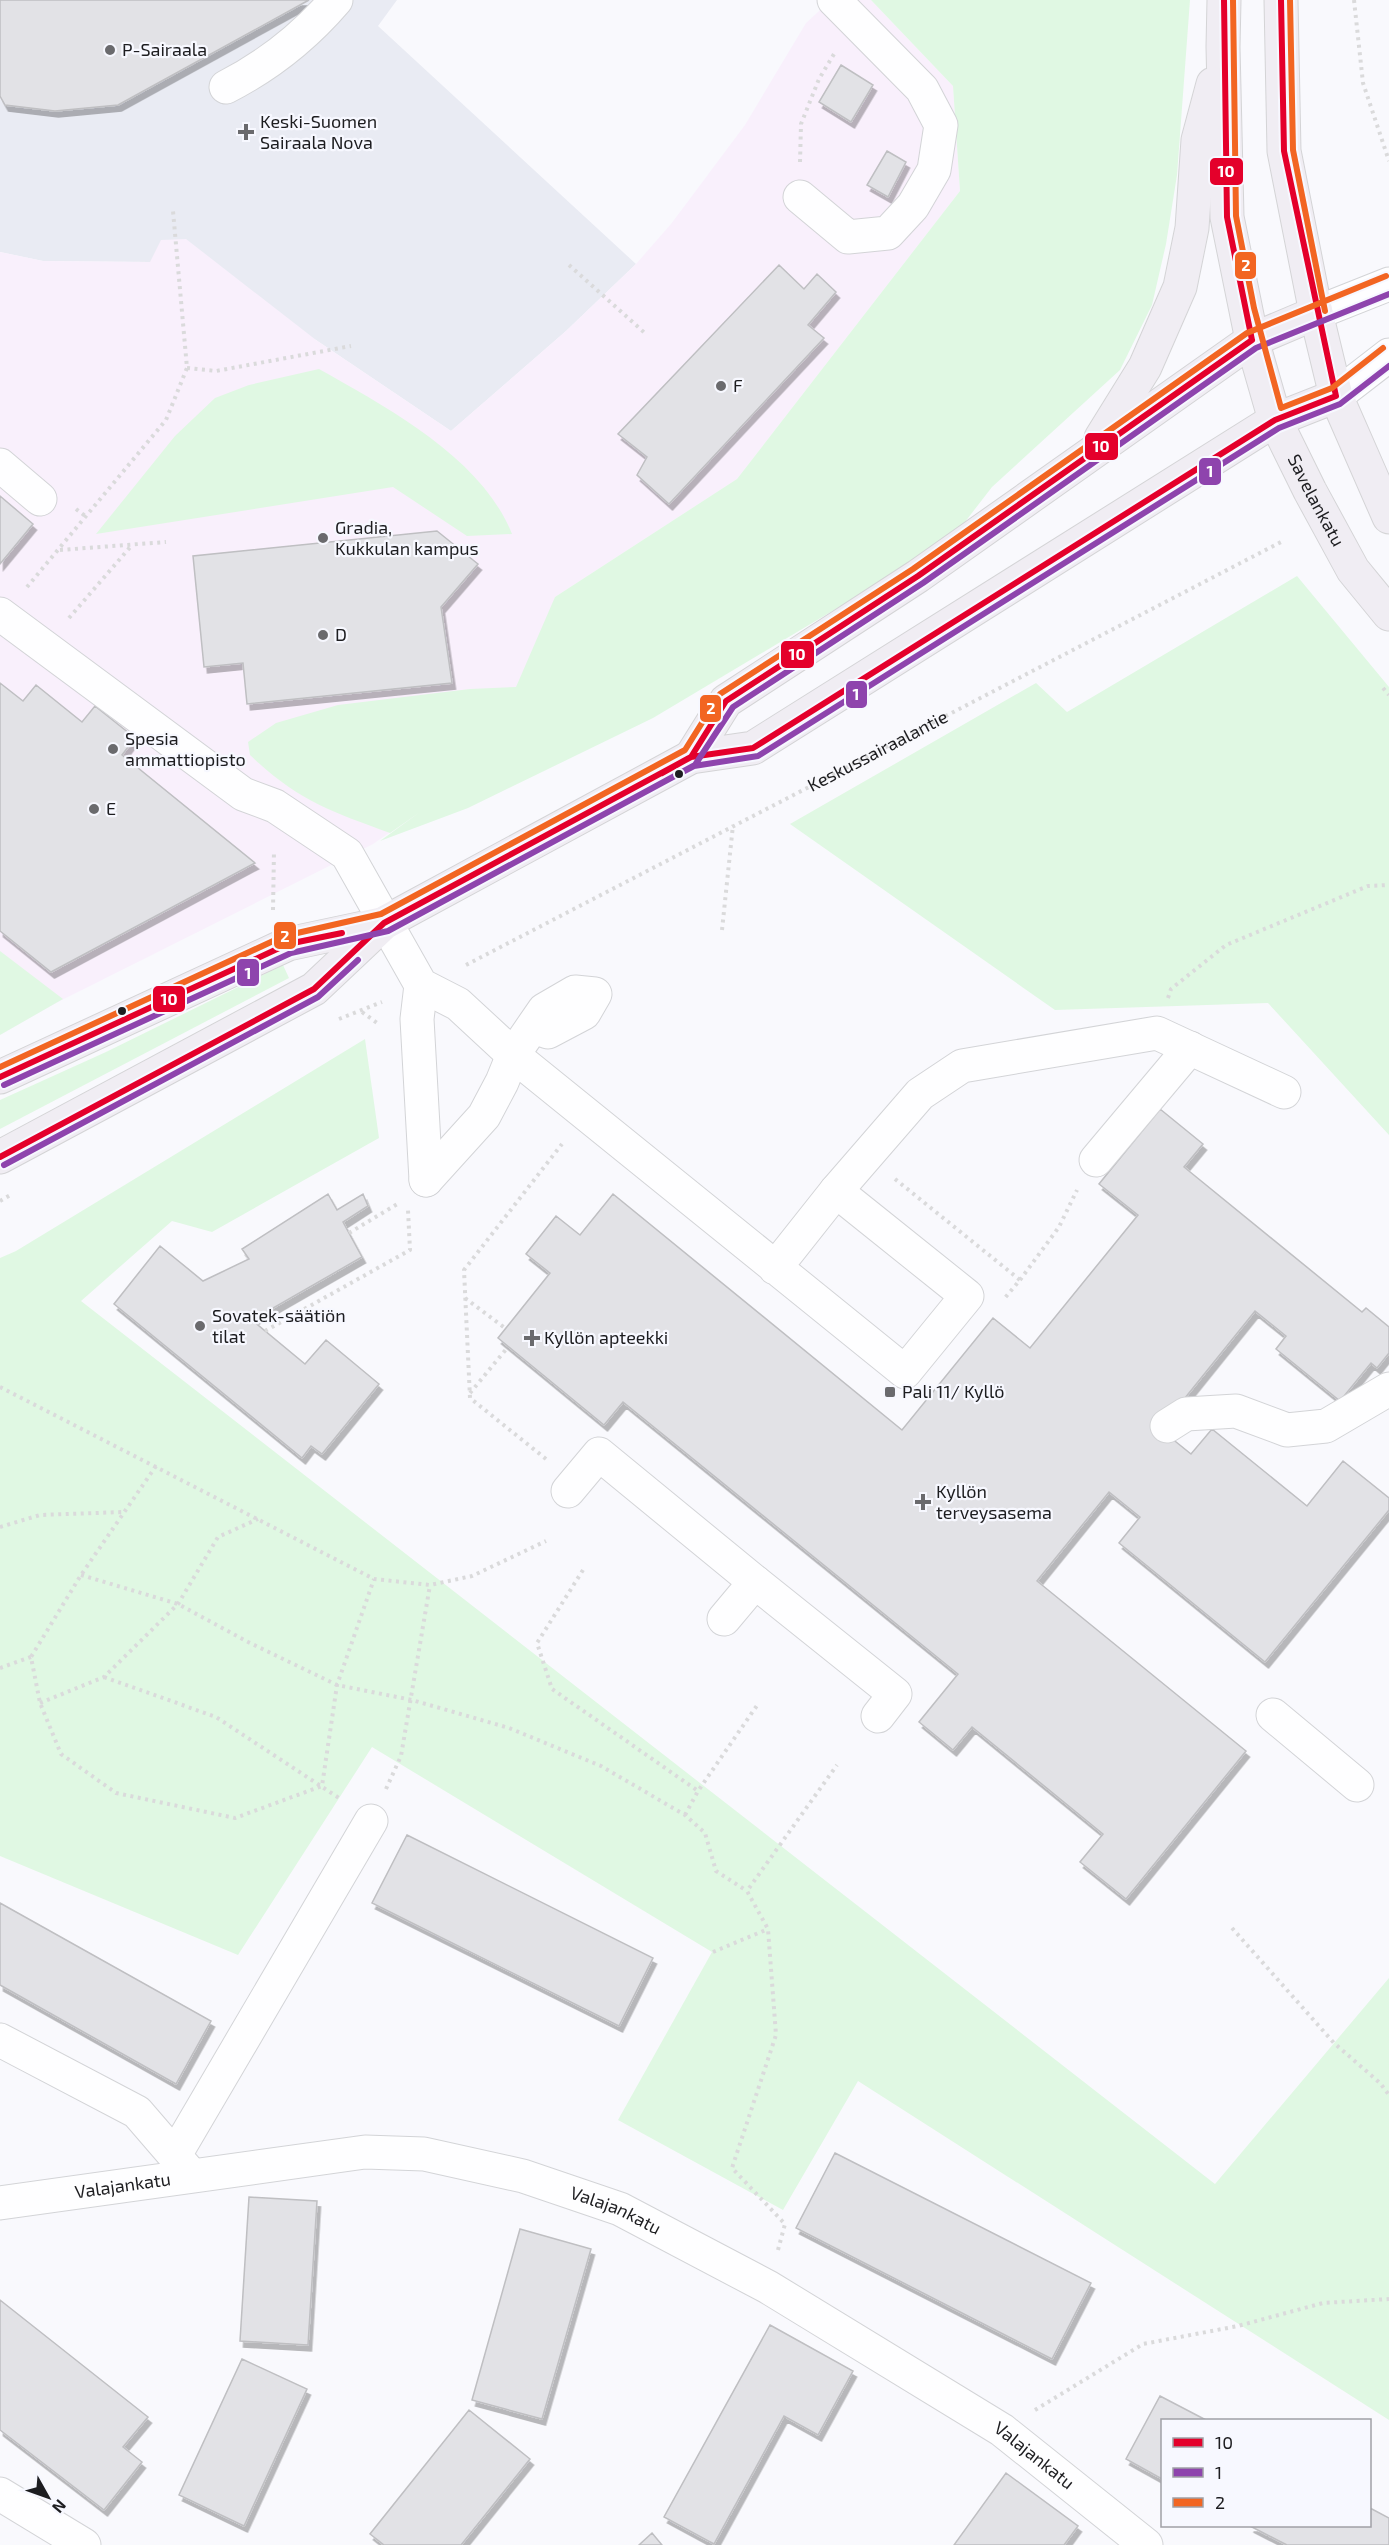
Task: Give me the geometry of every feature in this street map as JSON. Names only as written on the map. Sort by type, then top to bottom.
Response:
[{"type":"main road","points":[[1094,449],[1145,368],[1180,287],[1192,228],[1198,141],[1222,47],[1224,0]]},
{"type":"main road","points":[[1281,0],[1284,151],[1316,313],[1336,396],[1389,517]]},
{"type":"main road","name":"Savelankatu","points":[[1222,47],[1227,217],[1252,340],[1275,420],[1353,570],[1389,614]]},
{"type":"main road","points":[[691,757],[726,701],[918,576],[1094,449],[1252,340],[1316,313]]},
{"type":"main road","points":[[0,1157],[314,989],[384,923],[691,757],[753,748],[1275,420],[1336,396]]},
{"type":"main road","points":[[0,1077],[288,944],[384,923]]},
{"type":"street","points":[[226,87],[255,72],[321,18],[336,0]]},
{"type":"street","points":[[800,197],[849,237],[888,233],[913,206],[934,170],[940,125],[922,89],[834,0]]},
{"type":"street","points":[[1316,313],[1389,284]]},
{"type":"street","points":[[1336,396],[1389,355]]},
{"type":"street","points":[[0,465],[40,499]]},
{"type":"street","points":[[2,615],[243,794],[274,806],[347,854],[421,986],[458,1004],[513,1055],[905,1372],[967,1296],[836,1191]]},
{"type":"street","points":[[421,986],[417,1019],[426,1180],[484,1116],[513,1055],[523,1038],[534,1027]]},
{"type":"street","points":[[775,1268],[836,1191],[920,1094],[962,1066],[1157,1033],[1284,1092]]},
{"type":"street","points":[[1096,1160],[1190,1048]]},
{"type":"street","points":[[1167,1426],[1186,1414],[1236,1411],[1287,1430],[1326,1426],[1389,1389]]},
{"type":"street","points":[[571,1487],[599,1454],[895,1694],[878,1716]]},
{"type":"street","points":[[724,1619],[755,1582]]},
{"type":"street","points":[[1273,1715],[1357,1785]]},
{"type":"street","points":[[0,2040],[137,2112],[184,2165],[371,1821]]},
{"type":"street","name":"Valajankatu","points":[[0,2203],[184,2165],[364,2152],[423,2154],[523,2176],[620,2209],[768,2286],[1002,2430],[1146,2545]]},
{"type":"street","points":[[0,2494],[84,2545]]},
{"type":"path","points":[[1353,0],[1363,83],[1389,161]]},
{"type":"path","points":[[800,197],[801,124],[819,79],[837,49]]},
{"type":"path","points":[[2,615],[88,518],[166,420],[187,368],[173,211]]},
{"type":"path","points":[[569,266],[647,335]]},
{"type":"path","points":[[187,368],[216,372],[351,346]]},
{"type":"path","points":[[80,512],[88,518]]},
{"type":"path","points":[[60,550],[166,542]]},
{"type":"path","name":"Keskussairaalantie","points":[[473,961],[1281,542]]},
{"type":"path","points":[[45,645],[132,545]]},
{"type":"path","points":[[1383,688],[1389,695]]},
{"type":"path","points":[[273,915],[274,806]]},
{"type":"path","points":[[722,930],[734,825]]},
{"type":"path","points":[[1170,989],[1226,945],[1368,886],[1389,885]]},
{"type":"path","points":[[568,1136],[464,1270],[470,1398],[571,1487]]},
{"type":"path","points":[[1020,1280],[1059,1227],[1082,1179],[1096,1160]]},
{"type":"path","points":[[350,1233],[407,1198]]},
{"type":"path","points":[[265,1331],[410,1250]]},
{"type":"path","points":[[465,1298],[505,1328]]},
{"type":"path","points":[[470,1394],[508,1347]]},
{"type":"path","points":[[0,1387],[374,1579],[430,1586],[472,1576],[546,1541]]},
{"type":"path","points":[[0,1668],[31,1658],[81,1575],[156,1466]]},
{"type":"path","points":[[0,1527],[40,1515],[124,1512]]},
{"type":"path","points":[[40,1703],[104,1677],[178,1604],[218,1537],[259,1519]]},
{"type":"path","points":[[584,1570],[537,1643],[552,1689],[698,1791]]},
{"type":"path","points":[[81,1575],[178,1604],[248,1642],[337,1685],[412,1700],[509,1728],[602,1766],[685,1815],[705,1833],[716,1871],[747,1891],[768,1929],[776,2035],[732,2168],[785,2224],[768,2286]]},
{"type":"path","points":[[322,1786],[337,1685],[374,1579]]},
{"type":"path","points":[[104,1677],[216,1717],[371,1821],[401,1756],[430,1586]]},
{"type":"path","points":[[31,1658],[40,1703],[61,1754],[116,1793],[235,1818],[322,1786]]},
{"type":"path","points":[[685,1815],[698,1791],[758,1704]]},
{"type":"path","points":[[747,1891],[837,1765]]},
{"type":"path","points":[[1232,1928],[1334,2043],[1380,2083],[1389,2095]]},
{"type":"path","points":[[713,1952],[768,1929]]},
{"type":"path","points":[[1002,2430],[1143,2344],[1238,2326],[1323,2303],[1389,2298]]},
{"type":"shaded area","name":"Keski-Suomen Sairaala Nova","points":[[0,0],[397,0],[378,26],[636,264],[566,331],[451,431],[316,340],[150,262],[43,261],[0,252]]},
{"type":"shaded area","name":"Gradia, Kukkulan kampus","points":[[831,0],[871,0],[953,86],[960,191],[737,479],[555,597],[543,727],[373,844],[52,1005],[0,1035],[0,252],[43,261],[150,262],[161,240],[186,239],[316,340],[451,431],[566,331],[636,264],[671,224],[745,125],[806,23]]},
{"type":"green space","points":[[871,0],[1190,0],[1177,175],[1166,244],[1152,305],[1120,370],[992,487],[951,540],[653,718],[468,808],[380,841],[420,812],[390,833],[332,811],[283,783],[250,755],[248,742],[276,723],[338,705],[470,689],[516,687],[555,597],[737,479],[960,191],[953,86]]},
{"type":"green space","points":[[319,369],[402,418],[456,459],[479,482],[498,507],[512,534],[467,536],[393,487],[96,534],[175,436],[215,398],[249,385]]},
{"type":"green space","points":[[1297,576],[1389,687],[1389,1135],[1268,1003],[1055,1010],[790,824],[1036,683],[1067,712]]},
{"type":"green space","points":[[0,951],[63,999],[0,1035]]},
{"type":"green space","points":[[283,965],[289,978],[0,1129],[0,1100],[106,1052]]},
{"type":"green space","points":[[365,1039],[379,1138],[212,1232],[172,1221],[81,1301],[1215,2184],[1389,1978],[1389,2420],[858,2081],[783,2210],[618,2120],[712,1952],[372,1747],[238,1955],[0,1856],[0,1258],[16,1251]]},
{"type":"building","name":"P-Sairaala","points":[[0,0],[309,0],[118,105],[55,111],[5,105],[0,96]]},
{"type":"building","points":[[841,65],[873,85],[851,122],[819,102]]},
{"type":"building","points":[[887,151],[906,162],[888,197],[867,185]]},
{"type":"building","name":"F","points":[[779,265],[804,289],[817,274],[836,292],[808,325],[824,338],[669,504],[637,475],[647,457],[618,434]]},
{"type":"building","points":[[0,496],[33,524],[0,564]]},
{"type":"building","name":"D","points":[[437,531],[478,564],[441,607],[452,683],[247,704],[243,663],[204,667],[193,556]]},
{"type":"building","name":"E","points":[[0,683],[23,701],[36,685],[82,722],[95,706],[135,738],[122,755],[255,863],[51,972],[0,931]]},
{"type":"building","name":"Kyllön terveysasema","points":[[1160,1109],[1203,1144],[1184,1167],[1362,1312],[1366,1308],[1389,1327],[1389,1353],[1377,1368],[1371,1363],[1340,1401],[1276,1349],[1286,1336],[1255,1311],[1160,1429],[1191,1454],[1212,1429],[1307,1506],[1343,1461],[1389,1498],[1389,1510],[1265,1662],[1119,1543],[1140,1517],[1109,1492],[1037,1581],[1246,1751],[1126,1899],[1080,1862],[1103,1834],[972,1727],[953,1750],[919,1722],[958,1674],[623,1402],[604,1425],[498,1338],[550,1273],[526,1254],[556,1216],[580,1235],[613,1194],[902,1430],[993,1318],[1030,1348],[1138,1215],[1099,1184]]},
{"type":"building","name":"Sovatek-säätiön tilat","points":[[328,1194],[337,1210],[363,1194],[368,1206],[343,1222],[362,1257],[252,1320],[305,1364],[326,1340],[379,1384],[322,1454],[311,1446],[302,1458],[114,1304],[160,1246],[203,1281],[249,1259],[242,1249]]},
{"type":"building","points":[[407,1835],[653,1958],[619,2026],[372,1903]]},
{"type":"building","points":[[0,1903],[211,2021],[176,2084],[0,1985]]},
{"type":"building","points":[[835,2153],[1091,2283],[1052,2359],[796,2228]]},
{"type":"building","points":[[249,2197],[317,2201],[308,2345],[240,2341]]},
{"type":"building","points":[[520,2229],[591,2249],[542,2419],[472,2400]]},
{"type":"building","points":[[0,2300],[148,2417],[123,2447],[142,2462],[104,2510],[0,2430]]},
{"type":"building","points":[[770,2325],[853,2371],[818,2435],[784,2416],[714,2544],[664,2517]]},
{"type":"building","points":[[242,2359],[307,2389],[244,2526],[179,2495]]},
{"type":"building","points":[[1160,2396],[1204,2419],[1161,2419],[1161,2478],[1126,2459]]},
{"type":"building","points":[[469,2410],[530,2459],[461,2545],[384,2545],[370,2534]]},
{"type":"building","points":[[1006,2473],[1078,2526],[1064,2545],[954,2545]]},
{"type":"building","points":[[1371,2509],[1389,2518],[1389,2545],[1287,2545],[1252,2527],[1371,2527]]},
{"type":"building","points":[[652,2533],[662,2545],[639,2545]]},
{"type":"transit line","name":"10","points":[[1224,0],[1227,217],[1252,340]]},
{"type":"transit line","name":"2","points":[[1233,0],[1236,216],[1254,308],[1281,408],[1332,388],[1383,348]]},
{"type":"transit line","name":"10","points":[[1281,0],[1284,151],[1336,396]]},
{"type":"transit line","name":"2","points":[[1290,0],[1293,150],[1325,311]]},
{"type":"transit line","name":"2","points":[[0,1067],[284,936],[381,914],[685,750],[720,694],[913,569],[1247,333],[1386,276]]},
{"type":"transit line","name":"1","points":[[4,1085],[291,953],[388,931],[695,765],[733,707],[923,583],[1256,348],[1389,294]]},
{"type":"transit line","name":"10","points":[[662,773],[691,757],[726,701],[918,576],[1252,340]]},
{"type":"transit line","name":"1","points":[[669,779],[694,766],[758,756],[1279,428],[1340,404],[1389,366]]},
{"type":"transit line","name":"10","points":[[0,1157],[314,989],[384,923],[691,757],[753,748],[1275,420],[1336,396]]},
{"type":"transit line","name":"10","points":[[0,1077],[288,944],[342,933]]},
{"type":"transit line","name":"1","points":[[4,1165],[318,997],[358,960]]},
{"type":"place","name":"P-Sairaala","points":[[110,50]]},
{"type":"place","name":"Keski-Suomen Sairaala Nova","points":[[246,132]]},
{"type":"place","name":"F","points":[[721,386]]},
{"type":"place","name":"Gradia, Kukkulan kampus","points":[[323,538]]},
{"type":"place","name":"D","points":[[323,635]]},
{"type":"place","name":"Spesia ammattiopisto","points":[[113,749]]},
{"type":"place","name":"E","points":[[94,809]]},
{"type":"place","name":"Sovatek-säätiön tilat","points":[[200,1326]]},
{"type":"place","name":"Kyllön apteekki","points":[[532,1338]]},
{"type":"place","name":"Pali 11/ Kyllö","points":[[890,1392]]},
{"type":"place","name":"Kyllön terveysasema","points":[[923,1502]]}]
